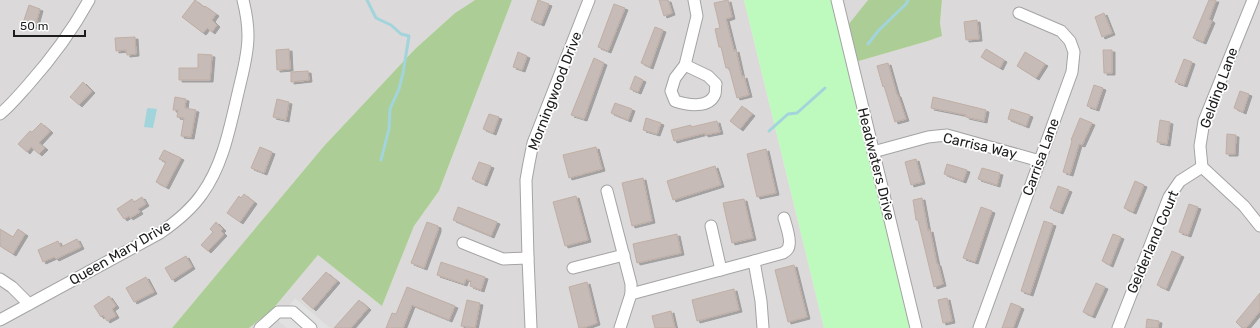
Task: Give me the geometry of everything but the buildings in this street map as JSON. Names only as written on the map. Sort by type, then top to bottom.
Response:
[{"type":"street","points":[[0,114],[44,66],[77,21],[89,0]]},
{"type":"street","name":"Queen Mary Drive","points":[[0,320],[160,234],[187,213],[203,193],[213,175],[225,144],[245,62],[248,25],[243,0]]},
{"type":"street","name":"Morningwood Drive","points":[[531,328],[526,180],[528,163],[533,143],[589,0]]},
{"type":"street","points":[[685,65],[697,16],[694,0]]},
{"type":"street","name":"Headwaters Drive","points":[[837,0],[916,328]]},
{"type":"street","name":"Gelding Lane","points":[[1202,167],[1200,146],[1204,121],[1253,0]]},
{"type":"street","name":"Carrisa Lane","points":[[979,328],[1072,72],[1074,52],[1070,41],[1061,31],[1019,13]]},
{"type":"street","name":"Carrisa Way","points":[[874,152],[928,137],[947,136],[1040,161]]},
{"type":"street","points":[[1202,167],[1244,206],[1260,226]]},
{"type":"street","name":"Gelderland Court","points":[[1118,328],[1169,197],[1180,180],[1202,167]]},
{"type":"street","points":[[606,191],[631,284],[631,294],[620,328]]},
{"type":"street","points":[[631,294],[783,253],[789,246],[784,218]]},
{"type":"street","points":[[711,226],[721,270]]},
{"type":"street","points":[[463,243],[503,260],[528,258]]},
{"type":"street","points":[[572,268],[624,255]]},
{"type":"street","points":[[754,261],[762,301],[763,328]]},
{"type":"street","points":[[0,279],[12,287],[29,304]]},
{"type":"street","points":[[260,328],[278,312],[293,312],[311,328]]},
{"type":"shaded area","points":[[0,0],[475,0],[455,13],[415,49],[324,146],[172,328],[0,328]]},
{"type":"shaded area","points":[[512,0],[744,0],[824,328],[249,328],[272,310],[318,255],[382,306],[414,226],[439,191]]},
{"type":"shaded area","points":[[837,0],[868,0],[844,30]]},
{"type":"shaded area","points":[[942,0],[1260,0],[1260,328],[916,328],[852,63],[941,36],[940,23]]},
{"type":"shaded area","points":[[295,298],[330,328],[287,328],[277,320]]},
{"type":"green space","points":[[475,0],[512,0],[439,191],[414,226],[382,306],[318,255],[272,310],[249,328],[172,328],[324,146],[415,49],[455,13]]},
{"type":"green space","points":[[744,0],[837,0],[916,328],[824,328]]},
{"type":"green space","points":[[868,0],[942,0],[940,23],[942,36],[852,63],[844,30]]},
{"type":"water","points":[[148,108],[157,109],[153,128],[144,127]]},
{"type":"waterway","points":[[367,0],[376,18],[391,25],[401,34],[409,36],[399,89],[390,109],[389,129],[381,160]]},
{"type":"waterway","points":[[868,44],[879,30],[906,4],[908,0]]},
{"type":"waterway","points":[[769,131],[788,114],[797,113],[825,88]]}]
